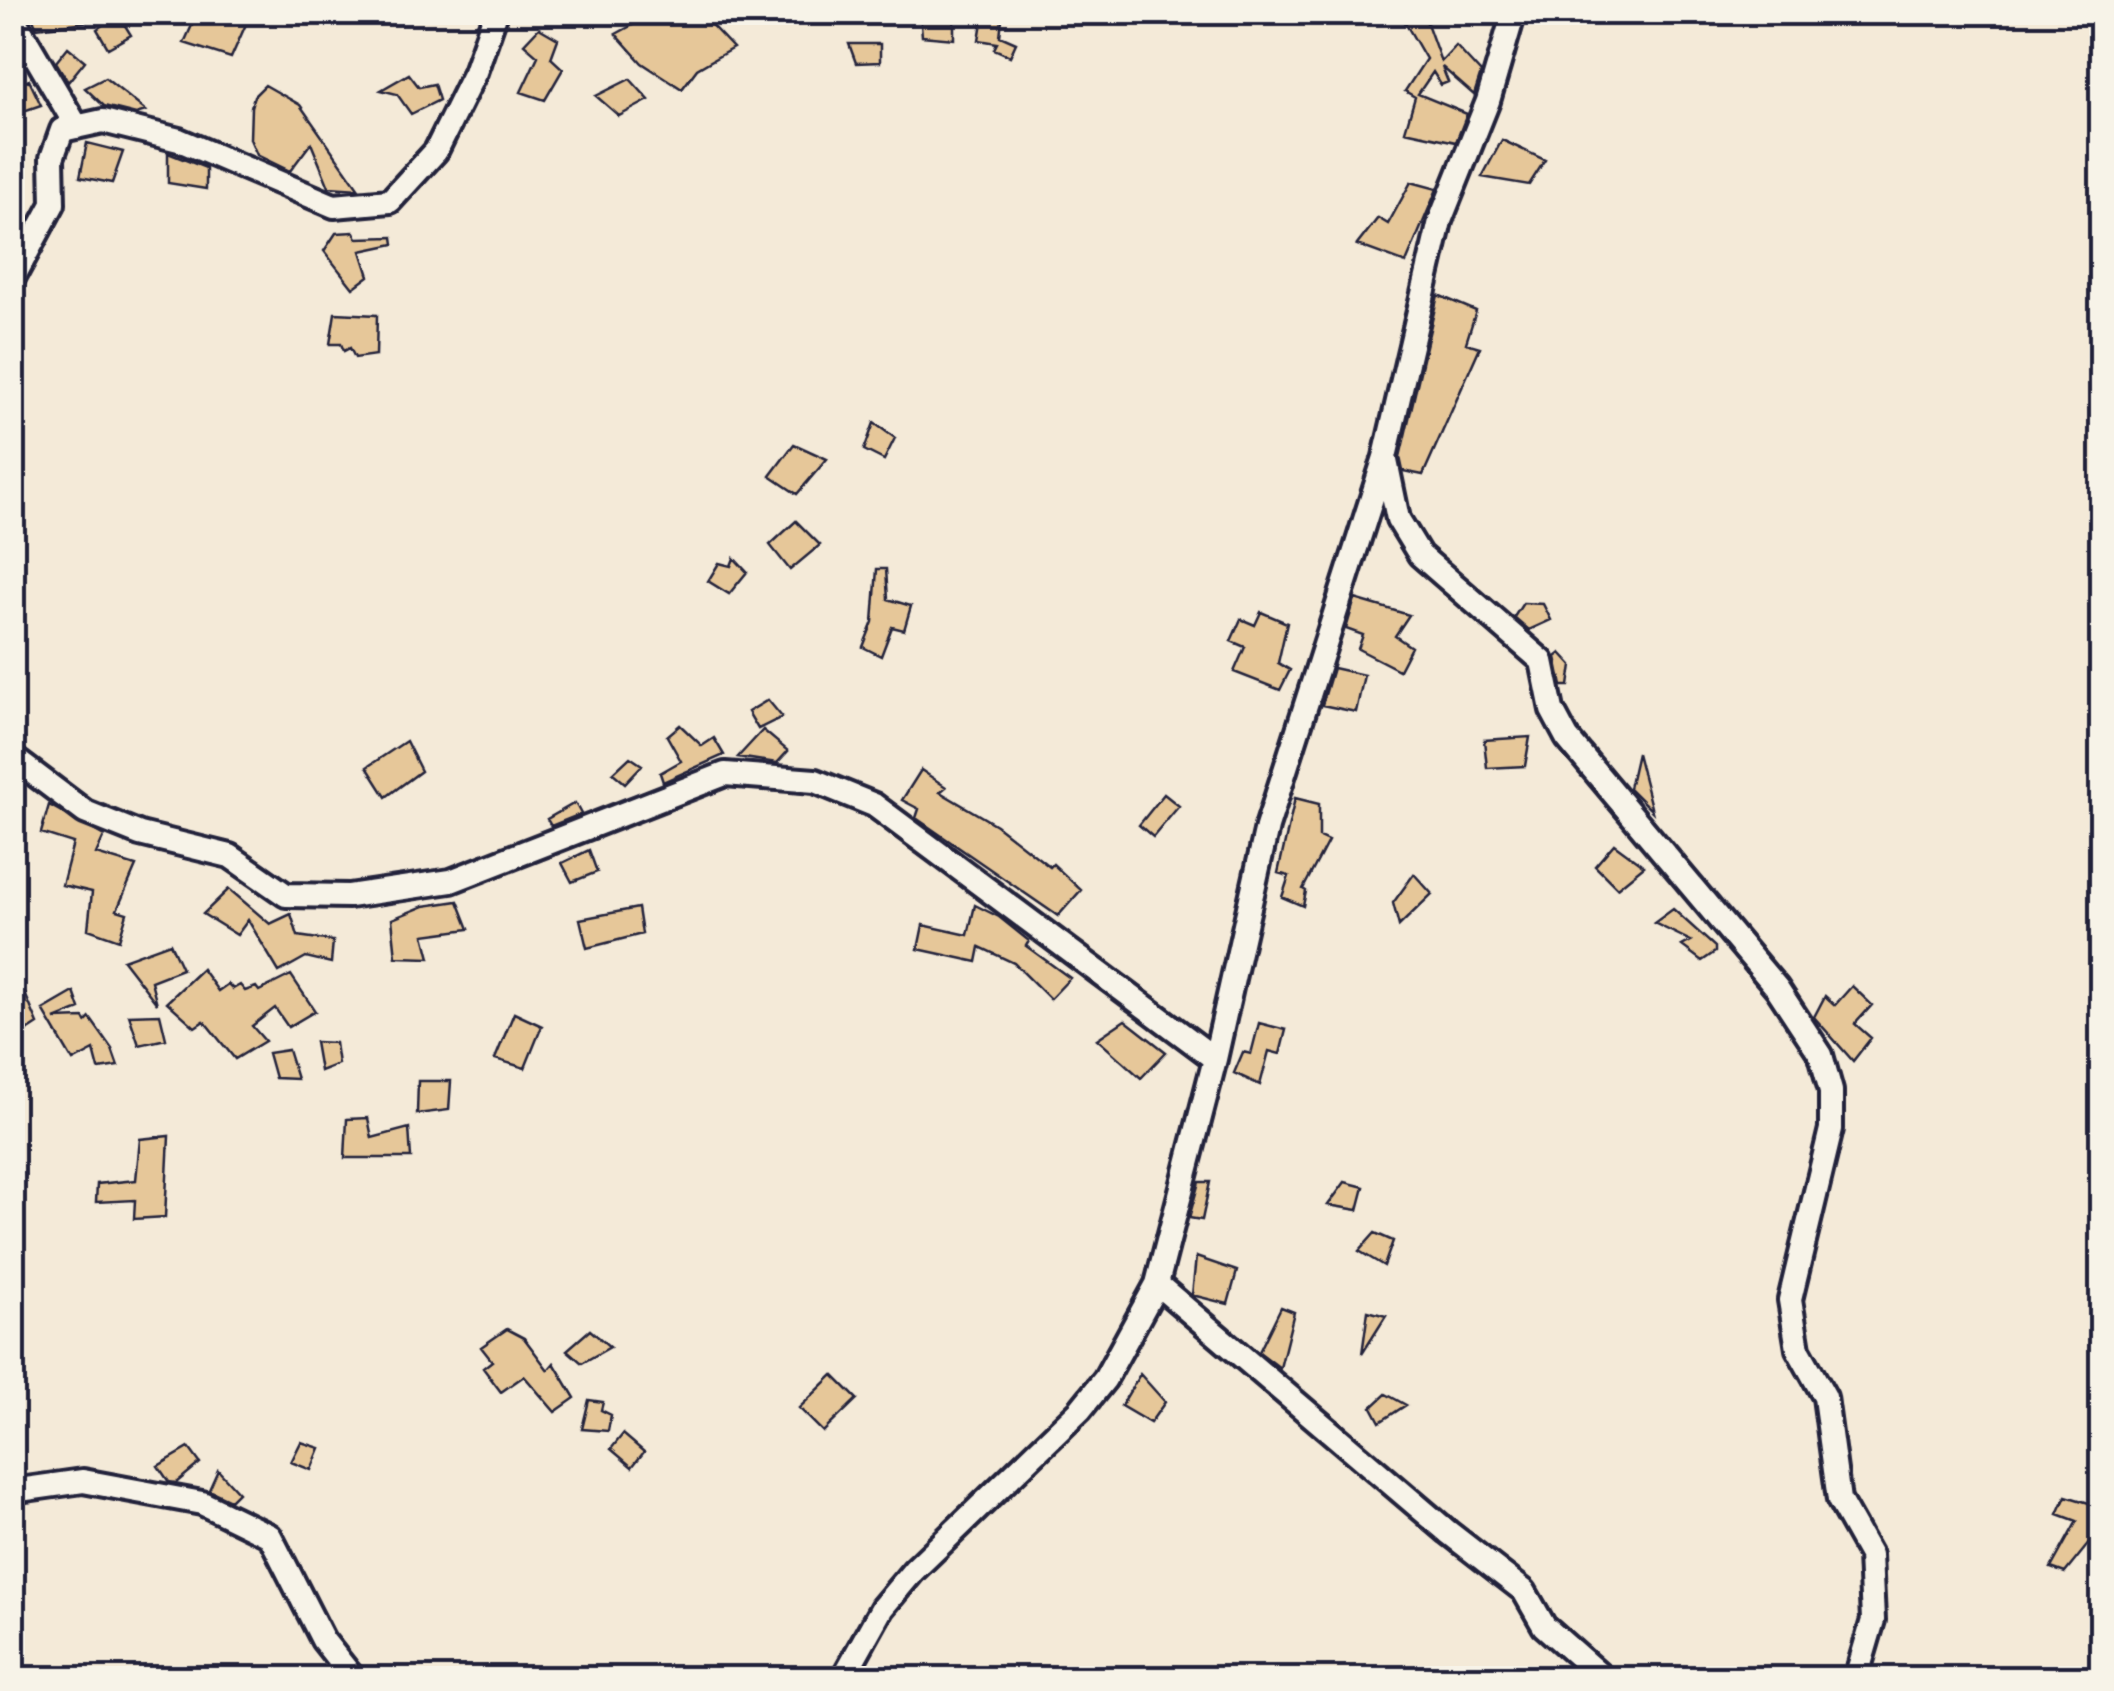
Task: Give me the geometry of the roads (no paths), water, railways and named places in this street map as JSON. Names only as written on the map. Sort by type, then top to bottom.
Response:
[{"type":"street","points":[[12,280],[53,204],[52,158],[62,130],[77,126],[103,121],[179,140],[334,206],[390,200],[436,151],[476,72],[496,12]]},
{"type":"street","points":[[843,1678],[882,1608],[906,1579],[1080,1410],[1105,1379],[1157,1284],[1215,1058],[1267,827],[1385,458],[1440,220],[1488,101],[1514,12]]},
{"type":"street","points":[[12,16],[77,126]]},
{"type":"street","points":[[1385,458],[1398,519],[1420,555],[1542,661],[1552,710],[1567,738],[1777,988],[1821,1055],[1831,1091],[1830,1129],[1790,1300],[1798,1349],[1825,1397],[1839,1500],[1870,1555],[1873,1620],[1856,1678]]},
{"type":"street","points":[[12,757],[85,812],[140,834],[230,856],[286,895],[348,896],[451,881],[725,774],[815,782],[874,806],[1215,1058]]},
{"type":"street","points":[[1157,1284],[1448,1532],[1524,1591],[1544,1626],[1603,1678]]},
{"type":"street","points":[[12,1491],[83,1481],[202,1503],[270,1536],[323,1640],[353,1678]]}]
